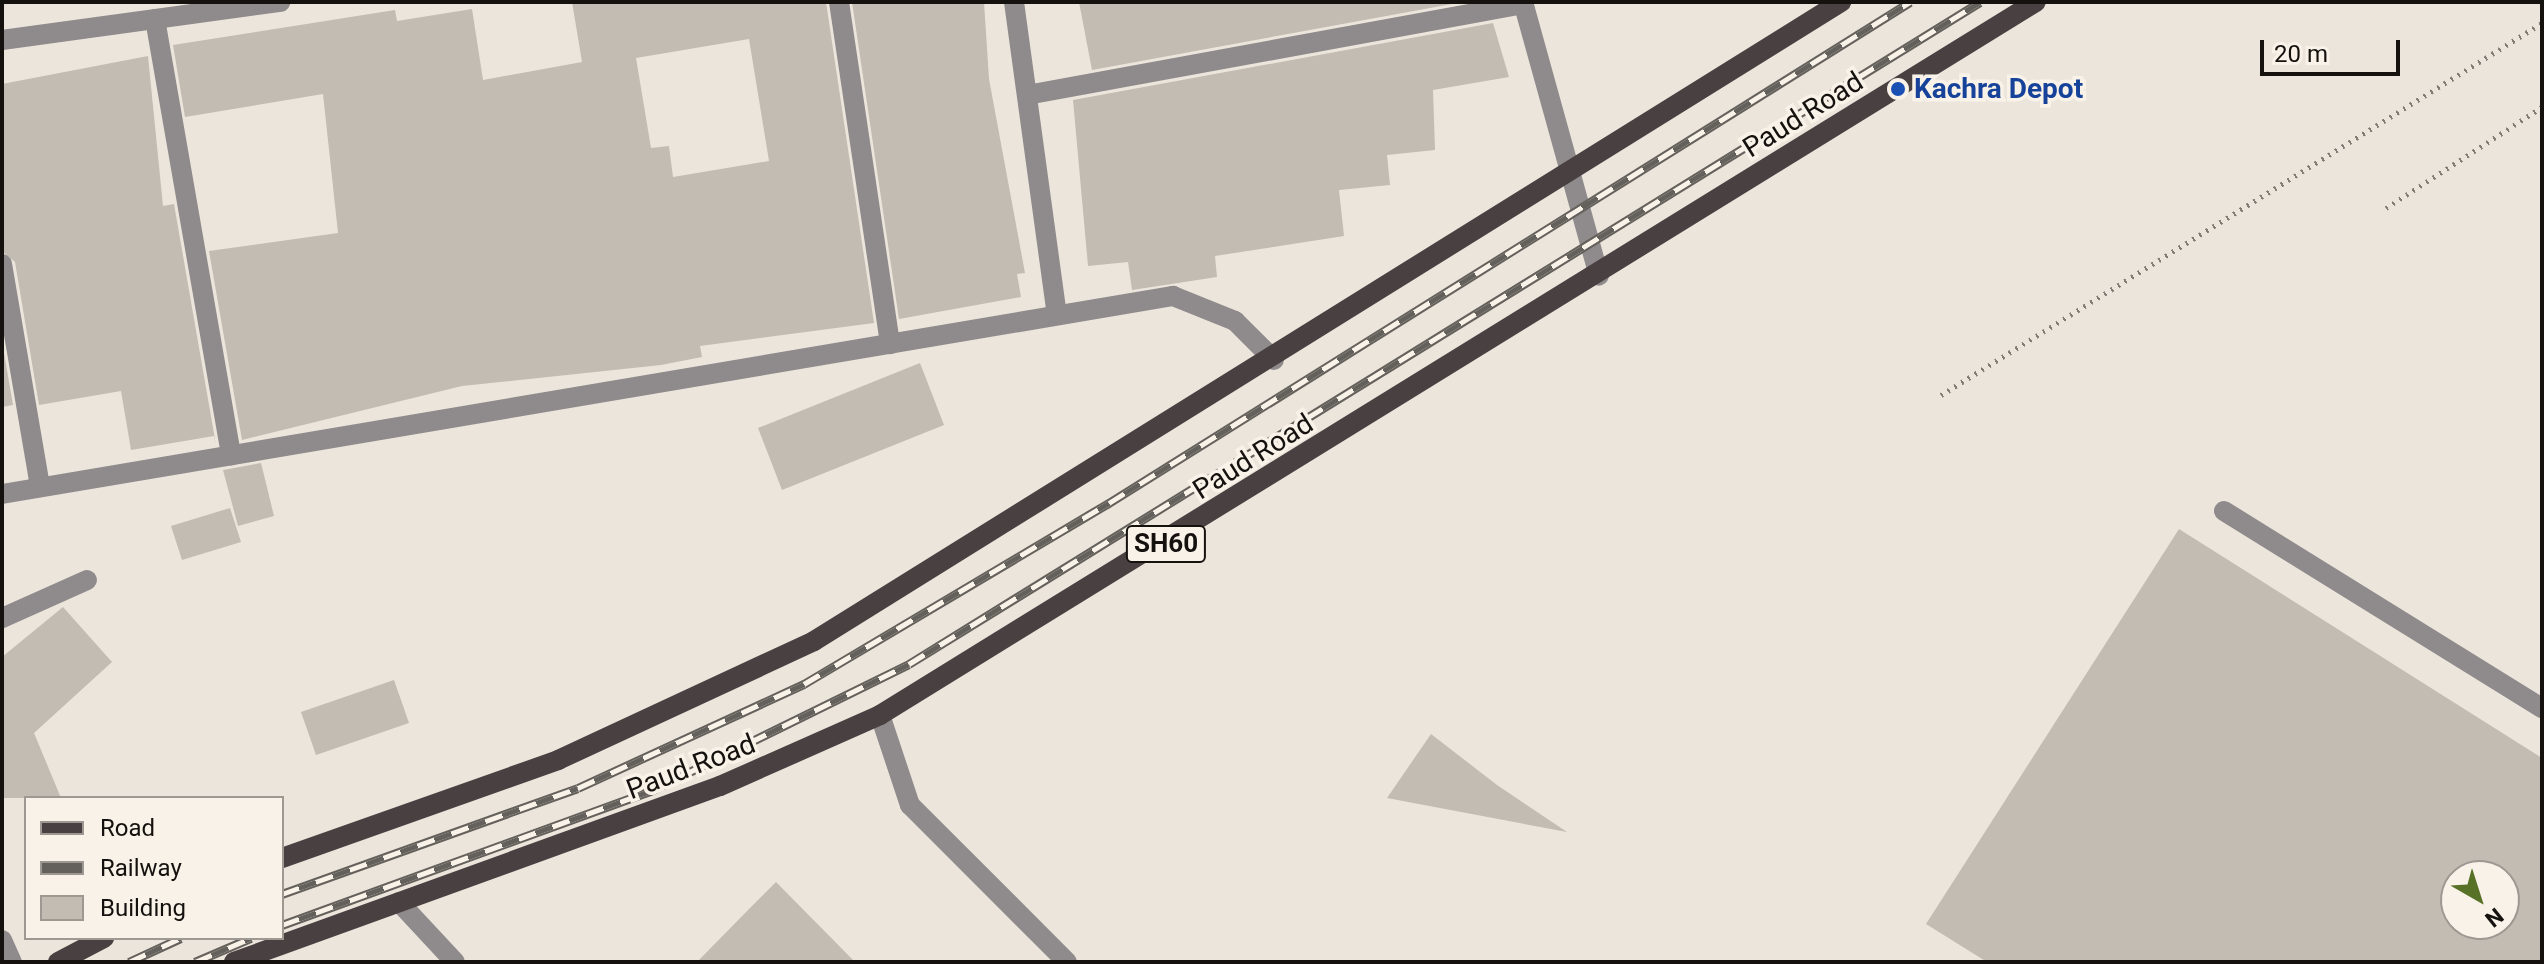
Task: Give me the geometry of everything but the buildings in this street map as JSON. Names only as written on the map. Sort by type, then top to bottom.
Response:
[{"type":"main road","name":"Paud Road","points":[[284,857],[558,760],[814,641],[1274,360],[1841,2]]},
{"type":"main road","name":"Paud Road","points":[[234,962],[720,786],[880,715],[1599,276],[2036,2]]},
{"type":"main road","points":[[58,962],[100,940]]},
{"type":"street","points":[[2,40],[280,2]]},
{"type":"street","points":[[839,2],[890,344]]},
{"type":"street","points":[[1014,2],[1057,315]]},
{"type":"street","points":[[1027,95],[1524,3],[1569,176],[1599,276]]},
{"type":"street","points":[[155,19],[231,455]]},
{"type":"street","points":[[2,264],[40,487]]},
{"type":"street","points":[[2,494],[1173,296],[1235,321],[1274,360]]},
{"type":"street","points":[[2224,511],[2542,708]]},
{"type":"street","points":[[2,618],[87,580]]},
{"type":"street","points":[[880,715],[910,805],[1067,962]]},
{"type":"street","points":[[399,902],[455,962]]},
{"type":"street","points":[[2,940],[12,962]]},
{"type":"path","points":[[1941,395],[2542,23]]},
{"type":"path","points":[[2386,208],[2542,107]]},
{"type":"railway","points":[[284,893],[578,788],[804,684],[1109,503],[1910,2]]},
{"type":"railway","points":[[284,924],[653,790],[909,664],[1980,2]]},
{"type":"railway","points":[[129,962],[177,940]]},
{"type":"railway","points":[[195,962],[246,940]]},
{"type":"place","name":"Kachra Depot","points":[[1898,89]]}]
